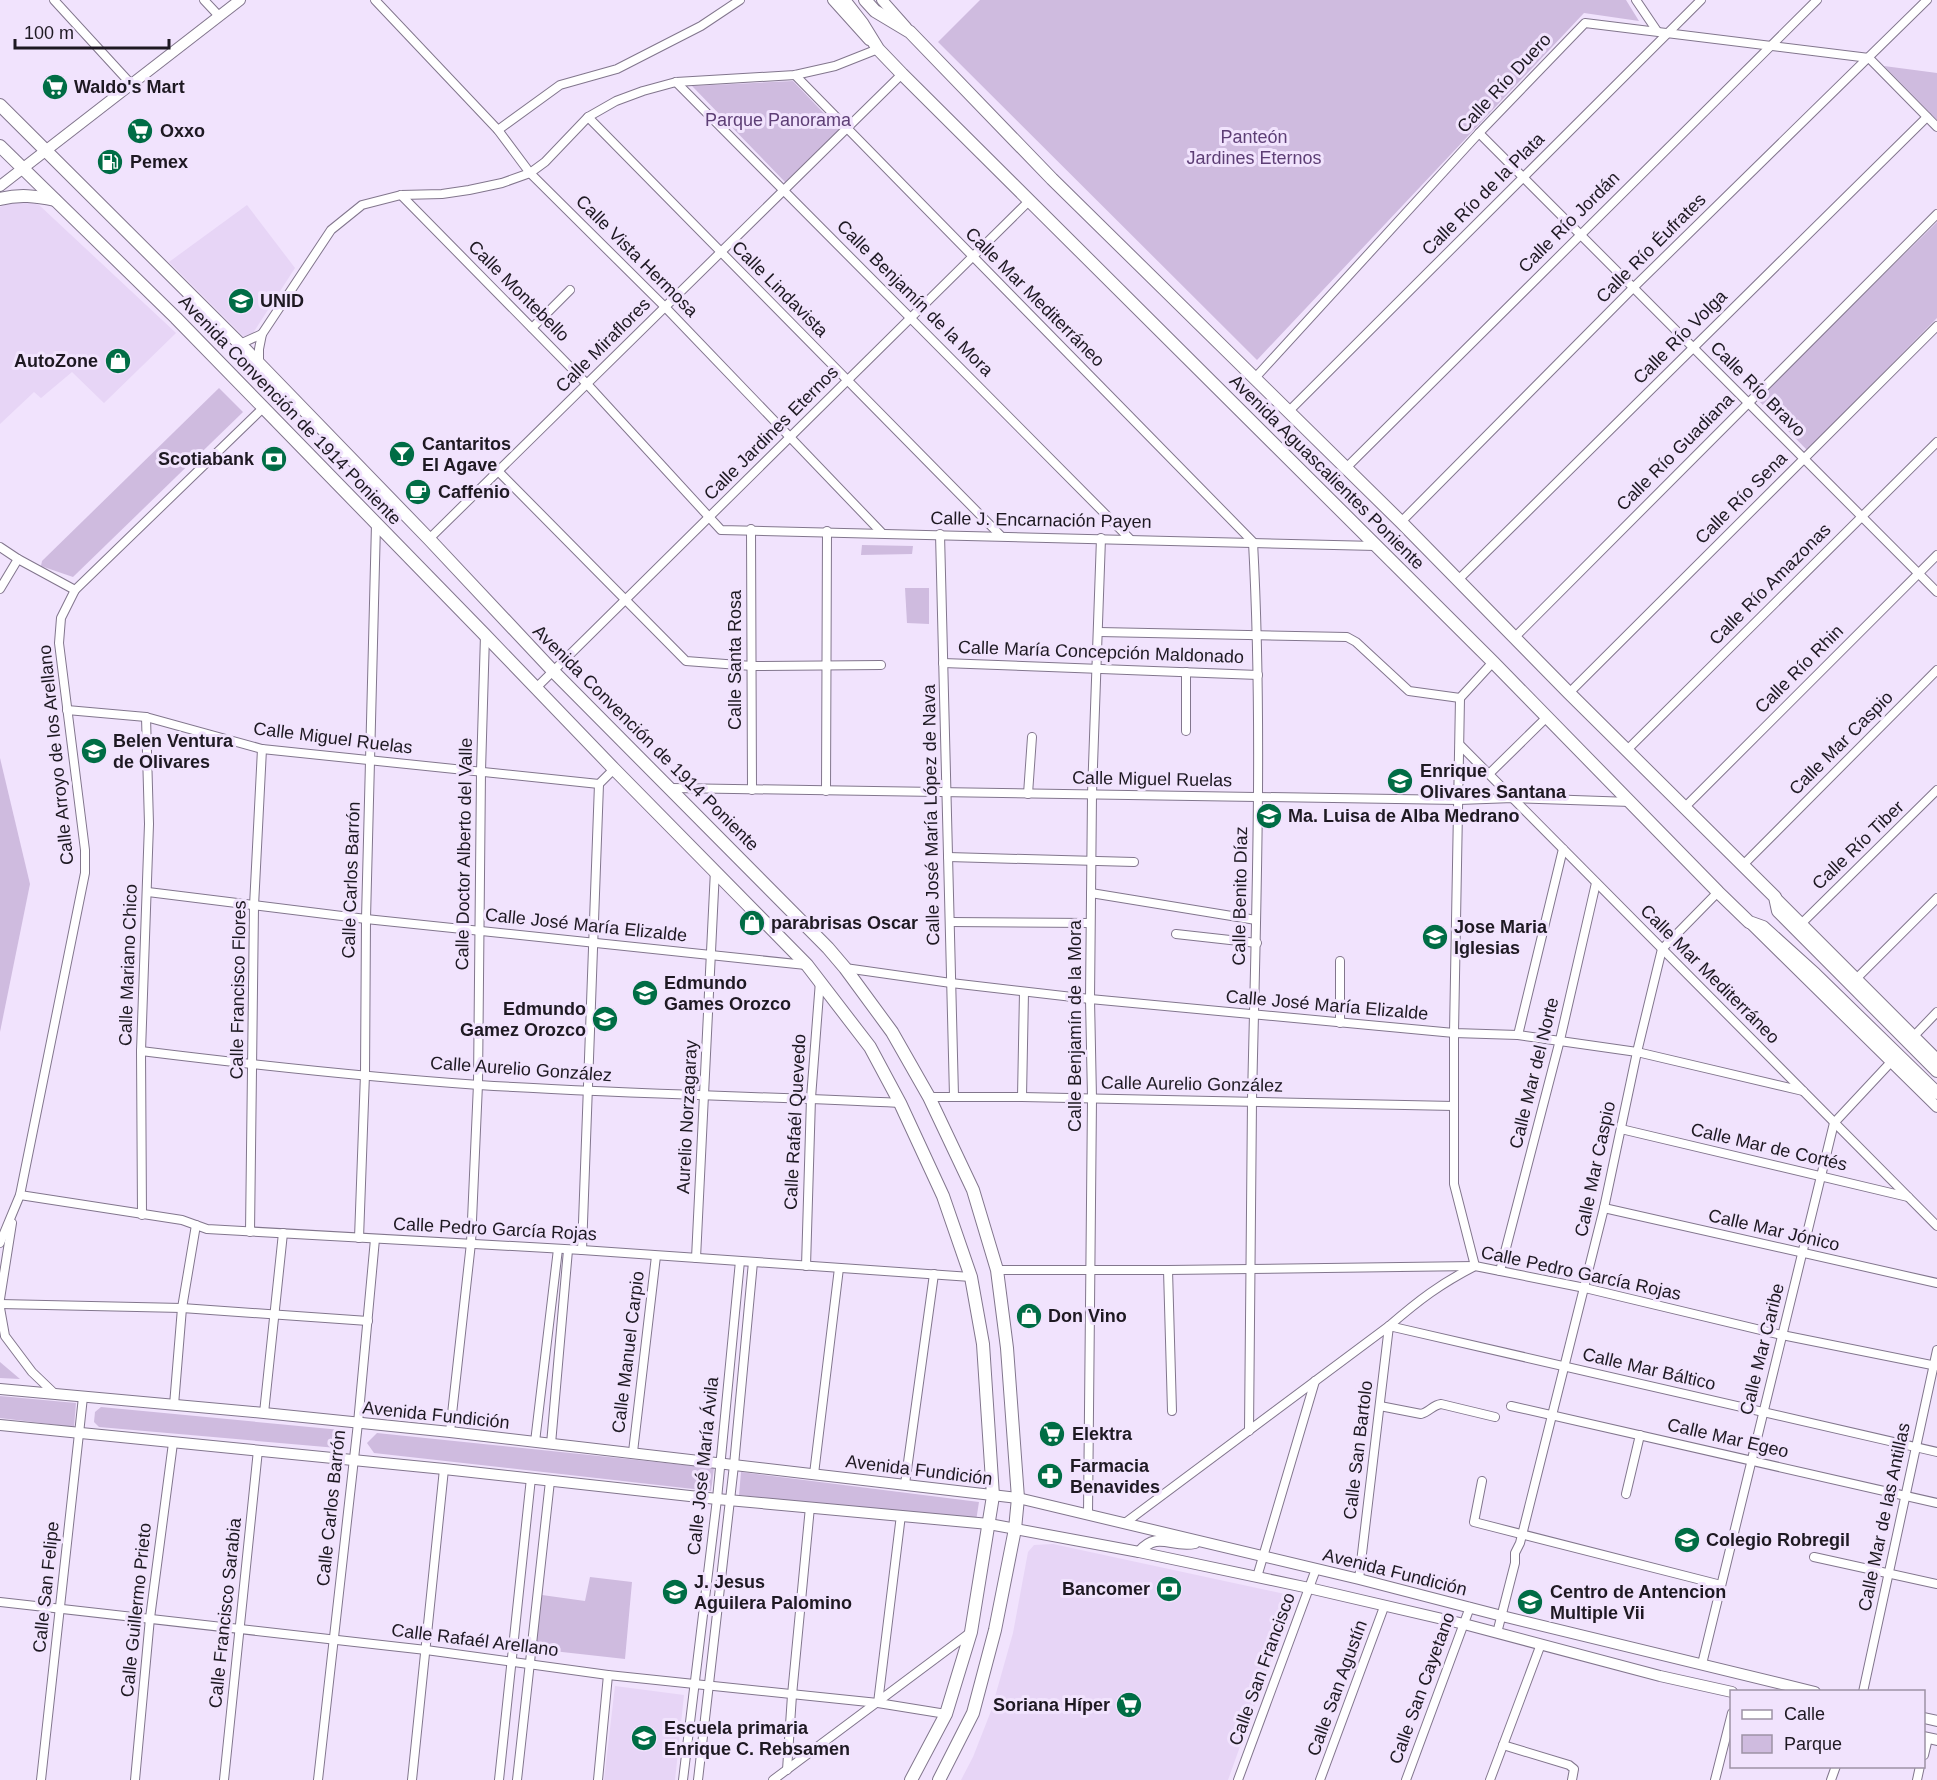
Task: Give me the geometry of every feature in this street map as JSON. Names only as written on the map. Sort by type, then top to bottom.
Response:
[{"type":"main road","name":"Avenida Aguascalientes Poniente","points":[[844,0],[878,49],[902,74],[1493,662],[1718,892],[1749,922],[1763,927],[1772,935],[1937,1093]]},
{"type":"main road","name":"Avenida Aguascalientes Poniente","points":[[865,0],[874,11],[910,32],[1048,175],[1401,522],[1457,581],[1775,897],[1778,911],[1937,1071]]},
{"type":"main road","name":"Avenida Convención de 1914 Poniente","points":[[0,105],[240,344],[553,671],[672,789],[845,968],[892,1032],[929,1097],[973,1190],[997,1270],[1007,1348],[1018,1498],[1015,1529],[995,1630],[973,1713],[939,1780]]},
{"type":"main road","name":"Avenida Convención de 1914 Poniente","points":[[0,146],[263,408],[807,965],[870,1047],[900,1103],[943,1196],[971,1277],[984,1344],[993,1496],[971,1632],[946,1714],[911,1780]]},
{"type":"main road","points":[[0,199],[33,195],[57,201]]},
{"type":"street","points":[[54,0],[131,84]]},
{"type":"street","points":[[204,0],[219,16]]},
{"type":"street","points":[[0,186],[240,0]]},
{"type":"street","name":"Calle Vista Hermosa","points":[[375,0],[498,130],[530,173],[665,307],[881,532]]},
{"type":"street","points":[[498,130],[560,85],[617,69],[701,27],[740,0]]},
{"type":"street","name":"Avenida Aguascalientes Poniente","points":[[833,0],[878,49]]},
{"type":"street","name":"Avenida Aguascalientes Poniente","points":[[882,0],[910,32]]},
{"type":"street","points":[[1636,0],[1657,31]]},
{"type":"street","name":"Calle Río de la Plata","points":[[1289,411],[1701,0]]},
{"type":"street","name":"Calle Río Jordán","points":[[1346,468],[1817,0]]},
{"type":"street","name":"Calle Río Éufrates","points":[[1401,522],[1633,288],[1928,0]]},
{"type":"street","name":"Calle Río Duero","points":[[1255,378],[1479,133],[1585,23],[1869,58]]},
{"type":"street","points":[[259,364],[262,334],[331,230],[362,205],[401,195],[442,194],[469,190],[501,183],[530,173],[545,162],[588,117],[616,101],[643,90],[675,82],[795,75],[835,66],[878,49]]},
{"type":"street","points":[[1869,58],[1937,127]]},
{"type":"street","name":"Calle Miraflores","points":[[429,539],[902,74]]},
{"type":"street","name":"Calle Mar Mediterráneo","points":[[795,75],[1253,542]]},
{"type":"street","name":"Calle Benjamín de la Mora","points":[[675,82],[1131,539]]},
{"type":"street","name":"Calle Lindavista","points":[[588,117],[1000,535]]},
{"type":"street","name":"Calle Río Volga","points":[[1457,581],[1927,117]]},
{"type":"street","name":"Calle Río Bravo","points":[[1479,133],[1937,592]]},
{"type":"street","name":"Calle Montebello","points":[[401,195],[587,384],[710,517]]},
{"type":"street","name":"Calle Jardines Eternos","points":[[536,688],[1029,201]]},
{"type":"street","name":"Calle Río Guadiana","points":[[1514,638],[1937,214]]},
{"type":"street","points":[[532,328],[570,290]]},
{"type":"street","name":"Calle Río Sena","points":[[1569,693],[1937,326]]},
{"type":"street","points":[[240,344],[262,334]]},
{"type":"street","name":"Calle Arroyo de los Arellano","points":[[0,1244],[20,1195],[86,873],[58,643],[59,627],[75,590],[263,408]]},
{"type":"street","name":"Calle Río Amazonas","points":[[1627,750],[1937,442]]},
{"type":"street","points":[[498,471],[686,661],[752,666],[881,665]]},
{"type":"street","name":"Calle J. Encarnación Payen","points":[[710,517],[721,530],[881,532],[1377,546]]},
{"type":"street","name":"Calle Carlos Barrón","points":[[359,1238],[365,1074],[366,919],[376,524]]},
{"type":"street","name":"Calle Santa Rosa","points":[[751,529],[752,790]]},
{"type":"street","points":[[826,791],[825,666],[828,531]]},
{"type":"street","name":"Calle José María López de Nava","points":[[940,534],[954,1096]]},
{"type":"street","name":"Calle Benjamín de la Mora","points":[[1088,1515],[1092,1098],[1090,923],[1101,538]]},
{"type":"street","name":"Calle Benito Díaz","points":[[1249,1431],[1258,797],[1258,634],[1253,542]]},
{"type":"street","points":[[0,547],[18,560],[75,590]]},
{"type":"street","name":"Calle Río Rhin","points":[[1685,807],[1937,555]]},
{"type":"street","points":[[0,589],[18,560]]},
{"type":"street","points":[[1099,632],[1347,637],[1356,642],[1408,691],[1460,698]]},
{"type":"street","name":"Calle Doctor Alberto del Valle","points":[[450,1432],[471,1244],[478,1084],[481,771],[485,635]]},
{"type":"street","points":[[1125,1523],[1389,1326],[1444,1281],[1474,1266],[1454,1184],[1454,1033],[1460,698],[1493,662]]},
{"type":"street","name":"Calle María Concepción Maldonado","points":[[943,663],[1258,675]]},
{"type":"street","name":"Calle Mar Caspio","points":[[1742,866],[1937,670]]},
{"type":"street","points":[[1186,672],[1186,731]]},
{"type":"street","name":"Calle Miguel Ruelas","points":[[67,710],[146,717],[262,750],[599,784]]},
{"type":"street","name":"Calle Mariano Chico","points":[[142,1215],[141,1051],[149,824],[146,717]]},
{"type":"street","points":[[1489,774],[1547,717]]},
{"type":"street","points":[[1028,794],[1032,737]]},
{"type":"street","name":"Calle Mar Mediterráneo","points":[[1460,745],[1937,1226]]},
{"type":"street","name":"Calle Francisco Flores","points":[[250,1232],[254,1065],[254,906],[262,750]]},
{"type":"street","points":[[582,1250],[599,784],[614,769]]},
{"type":"street","name":"Calle Miguel Ruelas","points":[[672,789],[1459,800],[1513,798],[1631,802]]},
{"type":"street","name":"Calle Río Tiber","points":[[1802,923],[1937,790]]},
{"type":"street","points":[[1518,1035],[1563,849]]},
{"type":"street","points":[[948,856],[1134,862]]},
{"type":"street","name":"Aurelio Norzagaray","points":[[696,1258],[715,870]]},
{"type":"street","name":"Calle Mar del Norte","points":[[1500,1271],[1560,1040],[1596,883]]},
{"type":"street","name":"Calle José María Elizalde","points":[[148,892],[366,919],[807,965]]},
{"type":"street","points":[[1662,949],[1718,892]]},
{"type":"street","points":[[1091,893],[1256,920]]},
{"type":"street","name":"Avenida Aguascalientes Poniente","points":[[1775,897],[1937,1059]]},
{"type":"street","points":[[1857,978],[1937,898]]},
{"type":"street","points":[[950,922],[1090,923]]},
{"type":"street","name":"Avenida Aguascalientes Poniente","points":[[1749,922],[1937,1107]]},
{"type":"street","points":[[1176,934],[1257,943]]},
{"type":"street","name":"Calle Mar Caspio","points":[[1497,1632],[1515,1563],[1515,1553],[1522,1539],[1585,1288],[1662,949]]},
{"type":"street","points":[[1340,961],[1341,1023]]},
{"type":"street","name":"Calle José María Elizalde","points":[[845,968],[1090,999],[1454,1033],[1518,1035],[1560,1040],[1637,1052],[1803,1091]]},
{"type":"street","name":"Calle Rafaél Quevedo","points":[[806,1266],[811,1098],[820,980]]},
{"type":"street","points":[[1022,1096],[1024,992]]},
{"type":"street","points":[[1914,1036],[1937,1012]]},
{"type":"street","name":"Calle Aurelio González","points":[[141,1051],[254,1065],[478,1084],[588,1091],[900,1103]]},
{"type":"street","points":[[1834,1122],[1891,1062]]},
{"type":"street","name":"Calle Aurelio González","points":[[929,1097],[1022,1096],[1454,1106]]},
{"type":"street","name":"Calle Mar Caribe","points":[[1702,1664],[1834,1122]]},
{"type":"street","name":"Calle Mar de Cortés","points":[[1621,1130],[1908,1197]]},
{"type":"street","name":"Calle Pedro García Rojas","points":[[20,1195],[182,1220],[207,1229],[582,1250],[971,1277]]},
{"type":"street","name":"Calle Mar Jónico","points":[[1604,1208],[1937,1283]]},
{"type":"street","name":"Calle Arroyo de los Arellano","points":[[14,1211],[0,1304],[5,1336],[32,1372],[55,1394]]},
{"type":"street","points":[[174,1406],[182,1308],[196,1225]]},
{"type":"street","points":[[264,1413],[283,1233]]},
{"type":"street","name":"Calle Carlos Barrón","points":[[318,1780],[375,1239]]},
{"type":"street","points":[[535,1442],[558,1249]]},
{"type":"street","points":[[551,1444],[568,1250]]},
{"type":"street","name":"Calle Manuel Carpio","points":[[633,1452],[656,1256]]},
{"type":"street","name":"Calle José María Ávila","points":[[683,1780],[717,1499],[740,1261]]},
{"type":"street","name":"Calle José María Ávila","points":[[698,1780],[734,1465],[753,1262]]},
{"type":"street","name":"Calle Pedro García Rojas","points":[[997,1270],[1474,1266],[1585,1288],[1782,1335],[1935,1366]]},
{"type":"street","points":[[814,1474],[839,1268]]},
{"type":"street","points":[[1168,1270],[1172,1411]]},
{"type":"street","points":[[905,1484],[934,1274]]},
{"type":"street","points":[[0,1304],[182,1308],[368,1321]]},
{"type":"street","name":"Calle Mar Báltico","points":[[1389,1326],[1937,1452]]},
{"type":"street","name":"Calle San Bartolo","points":[[1359,1579],[1389,1326]]},
{"type":"street","name":"Calle Mar de las Antillas","points":[[1863,1690],[1937,1350]]},
{"type":"street","points":[[1257,1577],[1316,1381]]},
{"type":"street","name":"Avenida Fundición","points":[[0,1389],[450,1432],[1018,1498],[1359,1579],[1807,1690]]},
{"type":"street","name":"Calle San Felipe","points":[[41,1780],[82,1397]]},
{"type":"street","points":[[1380,1406],[1421,1414],[1427,1413],[1436,1404],[1441,1404],[1495,1417]]},
{"type":"street","name":"Calle Mar Egeo","points":[[1511,1406],[1937,1503]]},
{"type":"street","name":"Avenida Fundición","points":[[0,1425],[444,1469],[717,1499],[989,1524],[1139,1552],[1309,1588],[1497,1632],[1660,1676],[1730,1692]]},
{"type":"street","points":[[1626,1494],[1641,1435]]},
{"type":"street","name":"Calle Guillermo Prieto","points":[[135,1780],[150,1618],[173,1443]]},
{"type":"street","name":"Calle Francisco Sarabia","points":[[224,1780],[258,1450]]},
{"type":"street","points":[[412,1780],[444,1469]]},
{"type":"street","points":[[499,1780],[531,1479]]},
{"type":"street","points":[[517,1780],[550,1481]]},
{"type":"street","points":[[1482,1481],[1474,1522],[1522,1539],[1721,1585]]},
{"type":"street","points":[[787,1770],[810,1507]]},
{"type":"street","points":[[878,1703],[902,1515]]},
{"type":"street","points":[[1139,1552],[1148,1542],[1155,1540],[1178,1544],[1202,1541]]},
{"type":"street","points":[[1814,1557],[1937,1584]]},
{"type":"street","name":"Calle San Francisco","points":[[1238,1780],[1316,1569]]},
{"type":"street","name":"Calle Rafaél Arellano","points":[[0,1602],[512,1660],[608,1675],[878,1703],[946,1714]]},
{"type":"street","name":"Calle San Agustín","points":[[1320,1780],[1384,1606]]},
{"type":"street","name":"Calle San Cayetano","points":[[1406,1780],[1470,1607]]},
{"type":"street","points":[[773,1780],[971,1632]]},
{"type":"street","points":[[1490,1780],[1541,1644]]},
{"type":"street","points":[[598,1780],[608,1675]]},
{"type":"street","points":[[1715,1780],[1730,1717]]},
{"type":"street","points":[[1503,1745],[1569,1765],[1574,1769],[1572,1780]]},
{"type":"shaded area","points":[[19,199],[39,205],[176,333],[104,403],[72,372],[41,398],[34,392],[0,424],[0,207]]},
{"type":"shaded area","name":"UNID","points":[[247,205],[295,268],[253,333],[244,337],[169,262]]},
{"type":"shaded area","points":[[1053,1544],[1294,1596],[1228,1780],[961,1780],[973,1757],[991,1711],[1013,1633],[1028,1552],[1034,1545]]},
{"type":"shaded area","name":"Escuela primaria Enrique C. Rebsamen","points":[[615,1686],[684,1695],[675,1780],[604,1780]]},
{"type":"green space","name":"Panteón Jardines Eternos","points":[[980,0],[1626,0],[1639,21],[1584,13],[1257,360],[938,42]]},
{"type":"green space","points":[[1884,66],[1937,73],[1937,120]]},
{"type":"green space","name":"Parque Panorama","points":[[793,81],[841,131],[786,183],[692,86]]},
{"type":"green space","points":[[1937,222],[1937,318],[1807,450],[1757,399]]},
{"type":"green space","points":[[219,388],[243,412],[73,577],[41,566],[42,561]]},
{"type":"green space","points":[[862,545],[913,546],[912,554],[861,555]]},
{"type":"green space","points":[[905,588],[929,588],[929,624],[907,623]]},
{"type":"green space","points":[[0,758],[30,884],[0,1032]]},
{"type":"green space","points":[[0,1362],[20,1379],[0,1378]]},
{"type":"green space","points":[[0,1396],[76,1403],[74,1427],[0,1418]]},
{"type":"green space","points":[[101,1407],[341,1430],[344,1434],[342,1444],[337,1448],[99,1427],[94,1422],[95,1412]]},
{"type":"green space","points":[[377,1433],[714,1468],[711,1491],[374,1453],[367,1443]]},
{"type":"green space","points":[[741,1472],[979,1502],[976,1521],[739,1495]]},
{"type":"green space","points":[[590,1577],[632,1582],[625,1659],[535,1649],[542,1595],[585,1601]]},
{"type":"place","name":"Waldo's Mart","points":[[55,87]]},
{"type":"place","name":"Oxxo","points":[[140,131]]},
{"type":"place","name":"Pemex","points":[[110,162]]},
{"type":"place","name":"UNID","points":[[241,301]]},
{"type":"place","name":"AutoZone","points":[[118,361]]},
{"type":"place","name":"Cantaritos El Agave","points":[[402,454]]},
{"type":"place","name":"Scotiabank","points":[[274,459]]},
{"type":"place","name":"Caffenio","points":[[418,492]]},
{"type":"place","name":"Belen Ventura de Olivares","points":[[94,751]]},
{"type":"place","name":"Enrique Olivares Santana","points":[[1400,781]]},
{"type":"place","name":"Ma. Luisa de Alba Medrano","points":[[1269,816]]},
{"type":"place","name":"parabrisas Oscar","points":[[752,923]]},
{"type":"place","name":"Jose Maria Iglesias","points":[[1435,937]]},
{"type":"place","name":"Edmundo Games Orozco","points":[[645,993]]},
{"type":"place","name":"Edmundo Gamez Orozco","points":[[605,1019]]},
{"type":"place","name":"Don Vino","points":[[1029,1316]]},
{"type":"place","name":"Elektra","points":[[1052,1434]]},
{"type":"place","name":"Farmacia Benavides","points":[[1050,1476]]},
{"type":"place","name":"Colegio Robregil","points":[[1687,1540]]},
{"type":"place","name":"Bancomer","points":[[1169,1589]]},
{"type":"place","name":"J. Jesus Aguilera Palomino","points":[[675,1592]]},
{"type":"place","name":"Centro de Antencion Multiple Vii","points":[[1530,1602]]},
{"type":"place","name":"Soriana Híper","points":[[1129,1705]]},
{"type":"place","name":"Escuela primaria Enrique C. Rebsamen","points":[[644,1738]]}]
